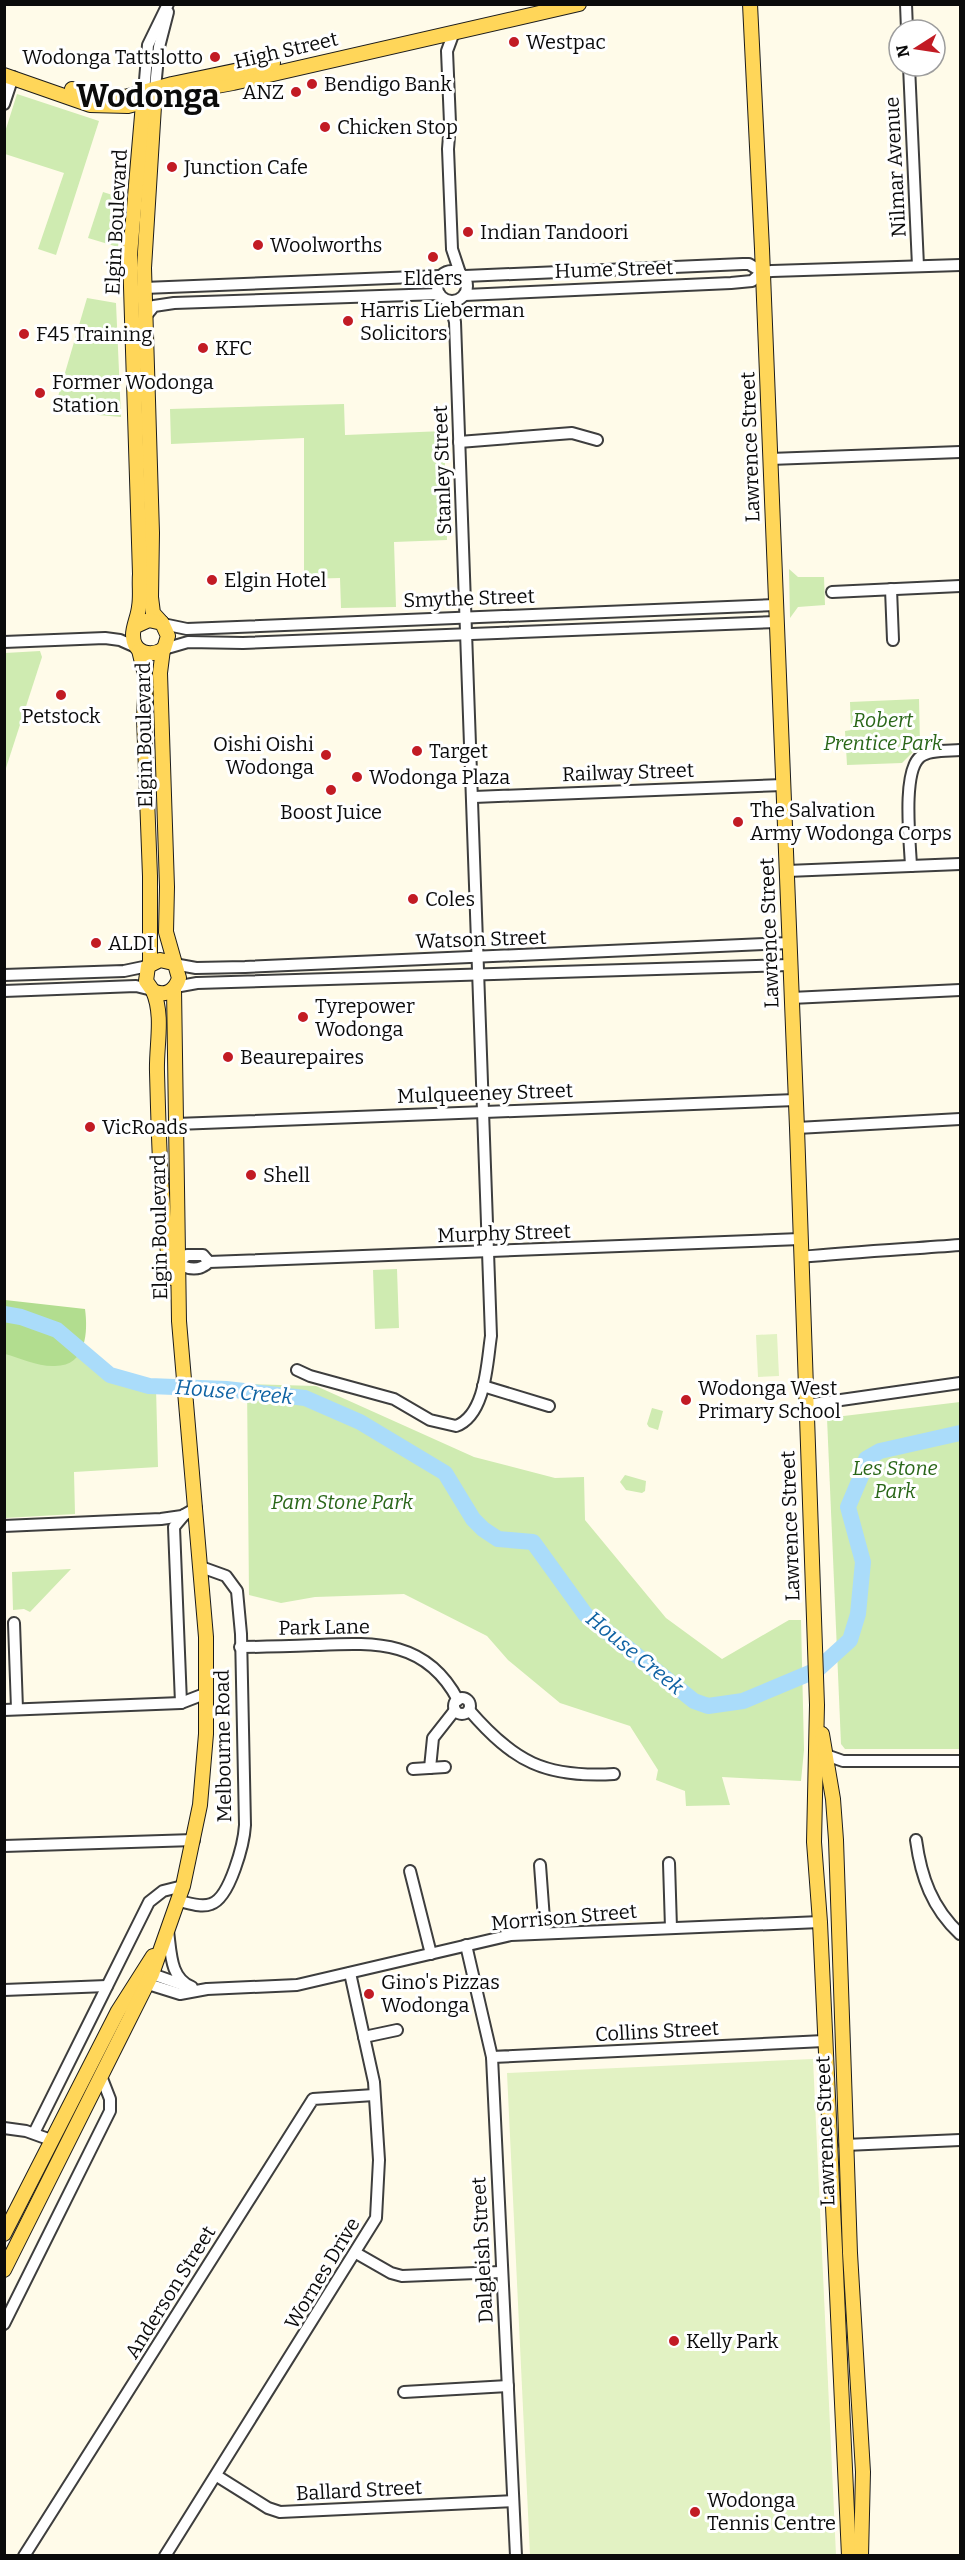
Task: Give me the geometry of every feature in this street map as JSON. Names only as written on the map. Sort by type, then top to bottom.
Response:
[{"type":"main road","name":"High Street","points":[[149,95],[542,4]]},
{"type":"main road","name":"High Street","points":[[7,73],[97,96],[149,95],[579,4]]},
{"type":"main road","name":"Lawrence Street","points":[[751,8],[797,1128],[814,1637],[817,1706],[836,1840],[845,2145],[863,2472],[861,2556]]},
{"type":"main road","name":"Elgin Boulevard","points":[[149,95],[144,288],[153,542],[151,597],[153,613],[162,624]]},
{"type":"main road","name":"Elgin Boulevard","points":[[135,627],[140,574],[130,244],[149,95]]},
{"type":"main road","points":[[149,620],[162,624],[168,636],[163,649],[150,654],[138,649],[133,639],[135,627],[149,620]]},
{"type":"main road","name":"Elgin Boulevard","points":[[138,649],[146,679],[144,718],[151,909],[149,966]]},
{"type":"main road","name":"Elgin Boulevard","points":[[163,649],[160,673],[167,886],[165,932],[174,964]]},
{"type":"main road","points":[[160,960],[174,964],[179,975],[174,988],[163,994],[152,991],[146,981],[149,966],[160,960]]},
{"type":"main road","name":"Elgin Boulevard","points":[[171,1230],[178,1156],[174,988]]},
{"type":"main road","name":"Elgin Boulevard","points":[[152,991],[159,1014],[157,1054],[160,1163],[171,1230],[183,1370]]},
{"type":"main road","points":[[160,1163],[171,1162],[178,1156]]},
{"type":"main road","name":"Melbourne Road","points":[[4,2270],[94,2080],[122,2002],[147,1978],[166,1936],[179,1901],[201,1805],[207,1693],[201,1567],[191,1511],[183,1370]]},
{"type":"main road","name":"Lawrence Street","points":[[824,1762],[814,1842],[820,1922],[849,2556]]},
{"type":"main road","points":[[820,1922],[837,1921]]},
{"type":"main road","points":[[824,2042],[841,2041]]},
{"type":"main road","name":"Melbourne Road","points":[[4,2234],[51,2140],[94,2080]]},
{"type":"main road","points":[[829,2146],[845,2145]]},
{"type":"main road","points":[[834,2254],[850,2253]]},
{"type":"street","name":"Elgin Boulevard","points":[[149,95],[169,4]]},
{"type":"street","points":[[145,317],[150,308],[159,304],[439,294],[449,301],[463,297],[468,286],[452,249],[448,149],[450,123],[447,51],[454,32]]},
{"type":"street","points":[[4,104],[7,73]]},
{"type":"street","name":"Nilmar Avenue","points":[[910,78],[918,266]]},
{"type":"street","points":[[730,264],[731,283]]},
{"type":"street","name":"Hume Street","points":[[463,274],[538,273],[730,264],[750,264],[762,272],[960,265]]},
{"type":"street","points":[[649,267],[650,286]]},
{"type":"street","points":[[131,303],[134,295],[144,288],[440,276],[448,271],[463,274]]},
{"type":"street","name":"Hume Street","points":[[463,297],[539,290],[731,283],[752,281],[762,272]]},
{"type":"street","points":[[538,273],[539,290]]},
{"type":"street","points":[[439,294],[437,284],[440,276]]},
{"type":"street","points":[[367,280],[369,296]]},
{"type":"street","points":[[315,282],[315,298]]},
{"type":"street","points":[[235,285],[235,300]]},
{"type":"street","name":"Stanley Street","points":[[455,322],[463,297]]},
{"type":"street","name":"Stanley Street","points":[[449,301],[455,322],[467,633]]},
{"type":"street","points":[[459,442],[572,434],[597,440]]},
{"type":"street","points":[[770,459],[960,452]]},
{"type":"street","points":[[832,592],[960,586]]},
{"type":"street","points":[[891,589],[892,640]]},
{"type":"street","name":"Smythe Street","points":[[162,624],[183,629],[429,617],[776,605]]},
{"type":"street","points":[[711,608],[712,625]]},
{"type":"street","points":[[523,614],[525,631]]},
{"type":"street","points":[[429,617],[429,636]]},
{"type":"street","name":"Smythe Street","points":[[163,649],[186,642],[243,643],[777,622]]},
{"type":"street","points":[[298,623],[298,640]]},
{"type":"street","points":[[242,626],[243,643]]},
{"type":"street","points":[[105,638],[135,627]]},
{"type":"street","points":[[297,1370],[310,1376],[394,1399],[441,1424],[451,1426],[465,1421],[475,1408],[483,1386],[491,1336],[467,633]]},
{"type":"street","points":[[4,642],[105,638],[120,640],[138,649]]},
{"type":"street","points":[[911,866],[909,800],[914,764],[927,753],[960,750]]},
{"type":"street","name":"Railway Street","points":[[474,796],[783,784]]},
{"type":"street","points":[[787,871],[960,864]]},
{"type":"street","name":"Watson Street","points":[[174,964],[196,968],[245,967],[789,943]]},
{"type":"street","points":[[746,945],[746,966]]},
{"type":"street","points":[[512,956],[513,974]]},
{"type":"street","points":[[446,958],[447,976]]},
{"type":"street","points":[[303,964],[304,981]]},
{"type":"street","name":"Watson Street","points":[[174,988],[197,983],[790,965]]},
{"type":"street","points":[[16,991],[9,975],[124,971],[149,966]]},
{"type":"street","points":[[245,967],[245,983]]},
{"type":"street","points":[[4,991],[136,986],[152,991]]},
{"type":"street","points":[[791,998],[960,990]]},
{"type":"street","name":"Mulqueeney Street","points":[[176,1124],[795,1100]]},
{"type":"street","points":[[797,1128],[960,1119]]},
{"type":"street","name":"Murphy Street","points":[[174,1263],[187,1268],[203,1267],[209,1262],[800,1239]]},
{"type":"street","points":[[801,1257],[841,1252],[960,1245]]},
{"type":"street","points":[[806,1405],[960,1383]]},
{"type":"street","points":[[483,1386],[549,1406]]},
{"type":"street","points":[[4,1526],[161,1519],[191,1511]]},
{"type":"street","points":[[181,1702],[174,1535],[176,1524],[191,1511]]},
{"type":"street","points":[[161,1519],[171,1526],[174,1535]]},
{"type":"street","name":"Melbourne Road","points":[[179,1901],[206,1905],[218,1900],[243,1845],[245,1816],[241,1634],[236,1586],[225,1575],[201,1567]]},
{"type":"street","points":[[14,1623],[17,1709]]},
{"type":"street","name":"Park Lane","points":[[240,1647],[364,1643],[387,1645],[421,1659],[433,1667],[449,1683],[457,1705],[468,1701],[469,1710],[493,1738],[526,1762],[560,1773],[614,1774]]},
{"type":"street","points":[[4,1710],[181,1702],[207,1693]]},
{"type":"street","points":[[181,1702],[207,1710]]},
{"type":"street","points":[[430,1768],[432,1738],[457,1705]]},
{"type":"street","points":[[824,1762],[960,1761]]},
{"type":"street","points":[[413,1769],[445,1767]]},
{"type":"street","points":[[4,1846],[194,1840]]},
{"type":"street","points":[[916,1840],[920,1870],[927,1890],[959,1930]]},
{"type":"street","points":[[669,1863],[671,1928]]},
{"type":"street","points":[[540,1865],[545,1933]]},
{"type":"street","points":[[410,1870],[431,1954]]},
{"type":"street","points":[[34,2133],[149,1902],[163,1891],[183,1886]]},
{"type":"street","name":"Morrison Street","points":[[147,1978],[177,1994],[207,1989],[297,1985],[511,1935],[820,1922]]},
{"type":"street","points":[[166,1936],[177,1975],[183,1983],[192,1987]]},
{"type":"street","name":"Dalgleish Street","points":[[466,1946],[492,2057],[516,2556]]},
{"type":"street","name":"Wornes Drive","points":[[165,2556],[376,2218],[379,2205],[379,2160],[374,2095],[371,2067],[350,1973]]},
{"type":"street","name":"Morrison Street","points":[[147,1978],[207,1989]]},
{"type":"street","points":[[4,1990],[106,1986]]},
{"type":"street","points":[[364,2037],[397,2030]]},
{"type":"street","name":"Collins Street","points":[[492,2057],[824,2042]]},
{"type":"street","points":[[4,2324],[110,2111],[110,2099],[94,2080]]},
{"type":"street","name":"Anderson Street","points":[[24,2556],[313,2098],[374,2095]]},
{"type":"street","points":[[4,2128],[34,2133],[51,2140]]},
{"type":"street","points":[[845,2145],[960,2140]]},
{"type":"street","points":[[356,2253],[391,2273],[402,2276],[501,2272]]},
{"type":"street","points":[[404,2392],[508,2386]]},
{"type":"street","name":"Ballard Street","points":[[217,2476],[268,2508],[280,2512],[513,2501]]},
{"type":"green space","points":[[17,94],[99,121],[56,255],[38,249],[64,173],[5,154],[5,132]]},
{"type":"green space","points":[[103,192],[122,198],[118,247],[88,238]]},
{"type":"green space","points":[[87,298],[116,303],[121,417],[98,415],[82,404],[71,409],[58,409],[57,400]]},
{"type":"green space","points":[[344,404],[345,435],[444,431],[447,540],[394,542],[396,607],[341,608],[340,578],[304,579],[304,438],[171,444],[170,409]]},
{"type":"green space","points":[[789,569],[798,577],[824,577],[825,605],[798,607],[790,618]]},
{"type":"green space","points":[[40,651],[42,657],[5,771],[5,653]]},
{"type":"green space","name":"Robert Prentice Park","points":[[919,699],[920,745],[902,763],[847,765],[845,731],[851,730],[850,702]]},
{"type":"green space","points":[[397,1269],[399,1328],[375,1329],[373,1270]]},
{"type":"green space","points":[[5,1300],[85,1309],[85,1337],[79,1354],[66,1364],[49,1366],[5,1354]]},
{"type":"green space","points":[[5,1314],[74,1346],[110,1374],[156,1387],[158,1467],[74,1472],[75,1514],[5,1518]]},
{"type":"green space","points":[[777,1334],[779,1376],[758,1377],[756,1335]]},
{"type":"green space","name":"Pam Stone Park","points":[[247,1384],[316,1386],[474,1457],[555,1478],[584,1477],[585,1520],[666,1618],[722,1659],[789,1620],[801,1620],[804,1750],[801,1781],[722,1777],[730,1805],[686,1806],[685,1791],[656,1780],[658,1770],[630,1726],[560,1703],[508,1660],[487,1636],[404,1594],[315,1597],[281,1603],[249,1595]]},
{"type":"green space","name":"Les Stone Park","points":[[960,1402],[960,1749],[845,1749],[841,1744],[827,1418]]},
{"type":"green space","points":[[652,1408],[663,1411],[658,1430],[647,1424]]},
{"type":"green space","points":[[625,1475],[646,1481],[645,1491],[642,1493],[626,1490],[620,1482]]},
{"type":"green space","points":[[71,1569],[30,1612],[24,1609],[13,1610],[12,1572]]},
{"type":"green space","name":"Kelly Park","points":[[813,2059],[836,2555],[530,2555],[507,2073]]},
{"type":"waterway","name":"House Creek","points":[[4,1314],[21,1317],[57,1330],[110,1375],[149,1386],[226,1389],[305,1398],[360,1422],[445,1473],[473,1519],[483,1529],[498,1539],[533,1542],[585,1614],[694,1701],[708,1706],[743,1701],[817,1670],[850,1640],[858,1614],[863,1562],[848,1507],[866,1459],[880,1451],[960,1433]]},
{"type":"place","name":"Westpac","points":[[514,42]]},
{"type":"place","name":"Wodonga Tattslotto","points":[[215,57]]},
{"type":"place","name":"Bendigo Bank","points":[[312,84]]},
{"type":"place","name":"ANZ","points":[[296,92]]},
{"type":"place","name":"Chicken Stop","points":[[325,127]]},
{"type":"place","name":"Junction Cafe","points":[[172,167]]},
{"type":"place","name":"Indian Tandoori","points":[[468,232]]},
{"type":"place","name":"Woolworths","points":[[258,245]]},
{"type":"place","name":"Elders","points":[[433,257]]},
{"type":"place","name":"Harris Lieberman Solicitors","points":[[348,321]]},
{"type":"place","name":"F45 Training","points":[[24,334]]},
{"type":"place","name":"KFC","points":[[203,348]]},
{"type":"place","name":"Former Wodonga Station","points":[[40,393]]},
{"type":"place","name":"Elgin Hotel","points":[[212,580]]},
{"type":"place","name":"Petstock","points":[[61,695]]},
{"type":"place","name":"Target","points":[[417,751]]},
{"type":"place","name":"Oishi Oishi Wodonga","points":[[326,755]]},
{"type":"place","name":"Wodonga Plaza","points":[[357,777]]},
{"type":"place","name":"Boost Juice","points":[[331,790]]},
{"type":"place","name":"The Salvation Army Wodonga Corps","points":[[738,822]]},
{"type":"place","name":"Coles","points":[[413,899]]},
{"type":"place","name":"ALDI","points":[[96,943]]},
{"type":"place","name":"Tyrepower Wodonga","points":[[303,1017]]},
{"type":"place","name":"Beaurepaires","points":[[228,1057]]},
{"type":"place","name":"VicRoads","points":[[90,1127]]},
{"type":"place","name":"Shell","points":[[251,1175]]},
{"type":"place","name":"Wodonga West Primary School","points":[[686,1400]]},
{"type":"place","name":"Gino's Pizzas Wodonga","points":[[369,1994]]},
{"type":"place","name":"Kelly Park","points":[[674,2341]]},
{"type":"place","name":"Wodonga Tennis Centre","points":[[695,2512]]},
{"type":"district","name":"Wodonga","points":[[148,96]]}]
